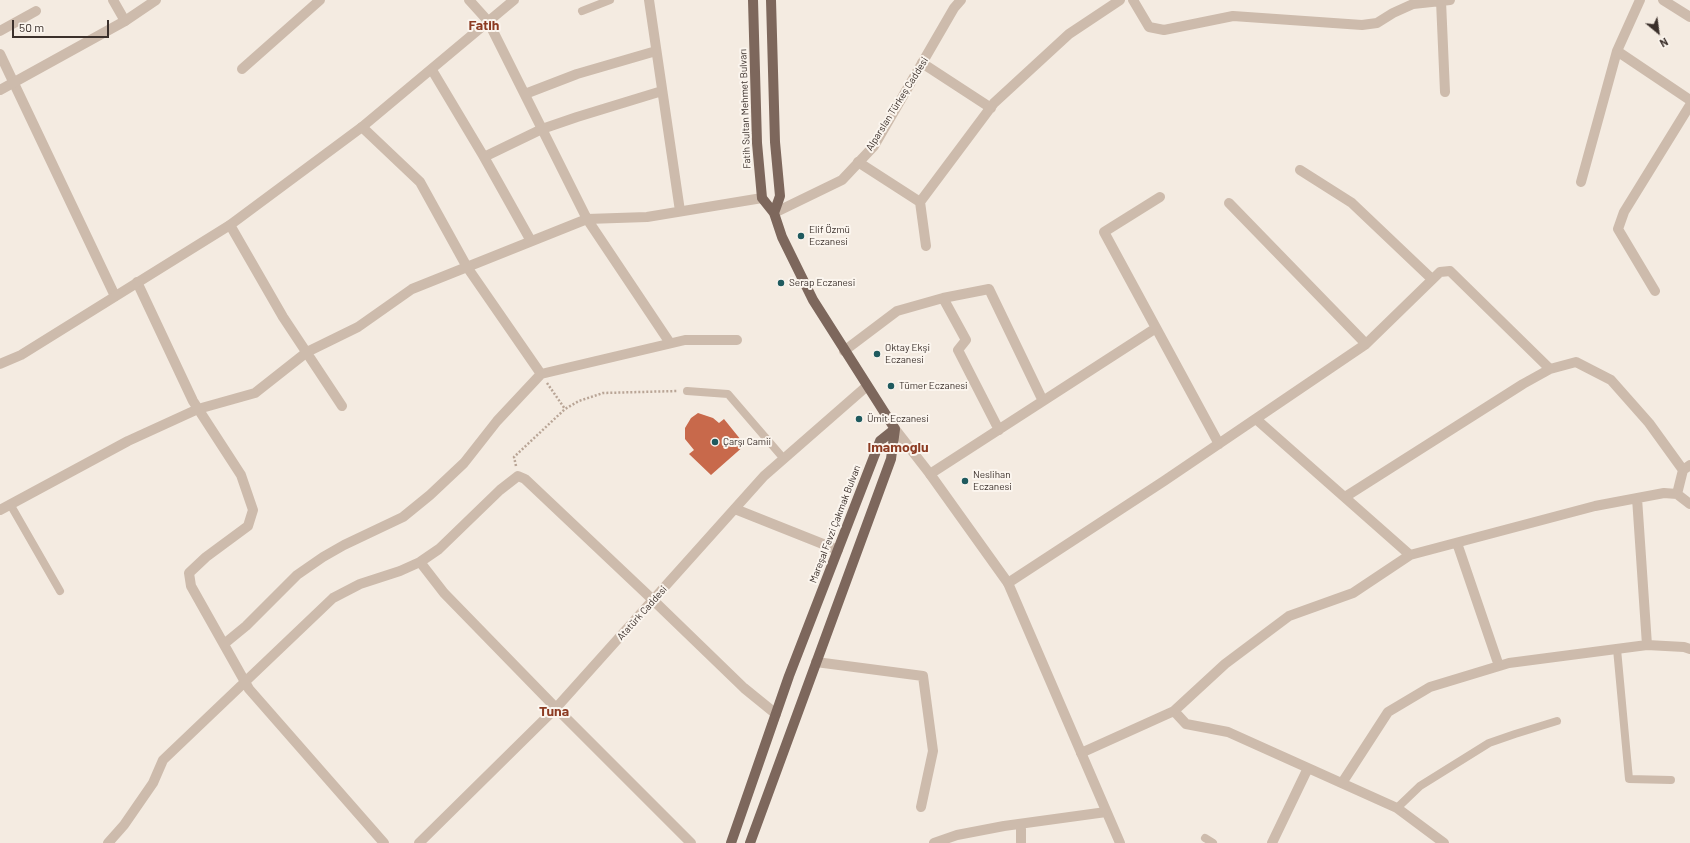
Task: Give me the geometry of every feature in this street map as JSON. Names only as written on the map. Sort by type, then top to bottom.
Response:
[{"type":"main road","name":"Fatih Sultan Mehmet Bulvarı","points":[[753,0],[757,143],[762,198]]},
{"type":"main road","points":[[771,0],[775,142],[780,196],[774,213]]},
{"type":"main road","points":[[750,843],[891,459],[896,429],[812,300],[782,237],[774,213],[762,198]]},
{"type":"main road","name":"Mareşal Fevzi Çakmak Bulvarı","points":[[731,843],[776,714],[880,441],[896,429]]},
{"type":"street","points":[[113,0],[125,21]]},
{"type":"street","points":[[0,90],[125,21],[156,0]]},
{"type":"street","points":[[242,69],[320,0]]},
{"type":"street","points":[[469,0],[488,21],[587,219],[670,343]]},
{"type":"street","points":[[0,364],[21,355],[230,225],[362,127],[514,0]]},
{"type":"street","points":[[649,0],[680,211]]},
{"type":"street","name":"Alparslan Türkeş Caddesi","points":[[774,213],[842,180],[874,146],[954,8],[961,0]]},
{"type":"street","points":[[926,246],[920,202],[991,108],[1070,34],[1120,0]]},
{"type":"street","points":[[1133,0],[1149,27],[1164,30],[1233,16],[1362,26],[1377,23],[1393,12],[1413,4],[1446,1],[1445,92]]},
{"type":"street","points":[[1581,182],[1617,51],[1640,0]]},
{"type":"street","points":[[1663,0],[1690,16]]},
{"type":"street","points":[[0,31],[36,11]]},
{"type":"street","points":[[525,94],[577,74],[656,51]]},
{"type":"street","points":[[1617,51],[1690,100]]},
{"type":"street","points":[[0,54],[115,296]]},
{"type":"street","points":[[922,63],[991,108]]},
{"type":"street","points":[[432,70],[484,157],[531,241]]},
{"type":"street","points":[[484,157],[542,129],[662,91]]},
{"type":"street","points":[[1655,291],[1618,228],[1624,212],[1690,105]]},
{"type":"street","points":[[362,127],[420,182],[467,267],[541,374]]},
{"type":"street","points":[[858,162],[920,202]]},
{"type":"street","points":[[1300,170],[1352,203],[1432,279]]},
{"type":"street","points":[[1160,197],[1104,232],[1219,444]]},
{"type":"street","points":[[0,510],[128,441],[198,409],[255,393],[307,352],[358,327],[412,289],[587,219],[647,217],[762,198]]},
{"type":"street","points":[[1228,203],[1366,344]]},
{"type":"street","points":[[230,225],[283,318],[342,406]]},
{"type":"street","points":[[1008,583],[1219,444],[1366,344],[1440,272],[1450,271],[1550,369]]},
{"type":"street","points":[[137,282],[193,401],[241,475],[253,510],[248,526],[206,557],[189,573],[191,586],[245,683],[254,695],[384,843]]},
{"type":"street","points":[[844,351],[897,311],[943,298],[989,289],[1043,401]]},
{"type":"street","points":[[943,298],[966,340],[958,350],[999,430]]},
{"type":"street","points":[[930,474],[1156,328]]},
{"type":"street","points":[[224,644],[246,626],[297,575],[344,545],[403,517],[430,495],[464,463],[496,421],[541,374],[685,340],[737,340]]},
{"type":"street","points":[[1344,497],[1523,384],[1550,369],[1576,362],[1611,380],[1686,468],[1676,494]]},
{"type":"street","name":"Atatürk Caddesi","points":[[419,843],[556,708],[764,476],[867,386]]},
{"type":"street","points":[[1256,419],[1410,555]]},
{"type":"street","points":[[896,429],[1008,583],[1120,843]]},
{"type":"street","points":[[108,843],[124,825],[153,783],[163,760],[333,598],[360,584],[400,571],[420,562],[439,549],[500,490],[518,476],[525,480],[653,600],[744,688],[776,714]]},
{"type":"street","points":[[1081,753],[1174,711],[1225,664],[1289,616],[1353,594],[1410,555],[1595,506],[1664,493],[1676,494],[1690,504]]},
{"type":"street","points":[[1637,498],[1647,645]]},
{"type":"street","points":[[735,509],[838,550]]},
{"type":"street","points":[[1457,543],[1499,666]]},
{"type":"street","points":[[420,562],[444,593],[691,843]]},
{"type":"street","points":[[1342,783],[1388,712],[1430,688],[1509,663],[1647,645],[1684,647],[1690,649]]},
{"type":"street","points":[[816,662],[923,676],[933,751],[921,806]]},
{"type":"street","points":[[1174,711],[1186,724],[1228,732],[1397,808],[1444,843]]},
{"type":"street","points":[[1272,843],[1308,768]]},
{"type":"street","points":[[934,843],[957,835],[1106,812]]},
{"type":"street","points":[[1021,824],[1021,843]]},
{"type":"lane","points":[[582,11],[610,0]]},
{"type":"lane","points":[[687,391],[728,394],[784,460]]},
{"type":"lane","points":[[10,504],[60,591]]},
{"type":"lane","points":[[1617,649],[1629,779],[1671,780]]},
{"type":"lane","points":[[1397,808],[1420,786],[1489,743],[1557,721]]},
{"type":"lane","points":[[1205,838],[1213,843]]},
{"type":"path","points":[[541,374],[565,409]]},
{"type":"path","points":[[518,476],[514,457],[565,409],[579,401],[603,393],[632,391],[687,391]]},
{"type":"building","name":"Çarşı Camii","points":[[698,413],[713,418],[719,423],[724,419],[745,445],[711,475],[689,454],[694,450],[685,439],[685,428],[691,418]]},
{"type":"place","name":"Elif Özmü Eczanesi","points":[[801,236]]},
{"type":"place","name":"Serap Eczanesi","points":[[781,283]]},
{"type":"place","name":"Oktay Ekşi Eczanesi","points":[[877,354]]},
{"type":"place","name":"Tümer Eczanesi","points":[[891,386]]},
{"type":"place","name":"Ümit Eczanesi","points":[[859,419]]},
{"type":"place","name":"Çarşı Camii","points":[[715,442]]},
{"type":"place","name":"Neslihan Eczanesi","points":[[965,481]]},
{"type":"district","name":"Fatih","points":[[484,25]]},
{"type":"district","name":"Imamoglu","points":[[898,447]]},
{"type":"district","name":"Tuna","points":[[554,711]]}]
